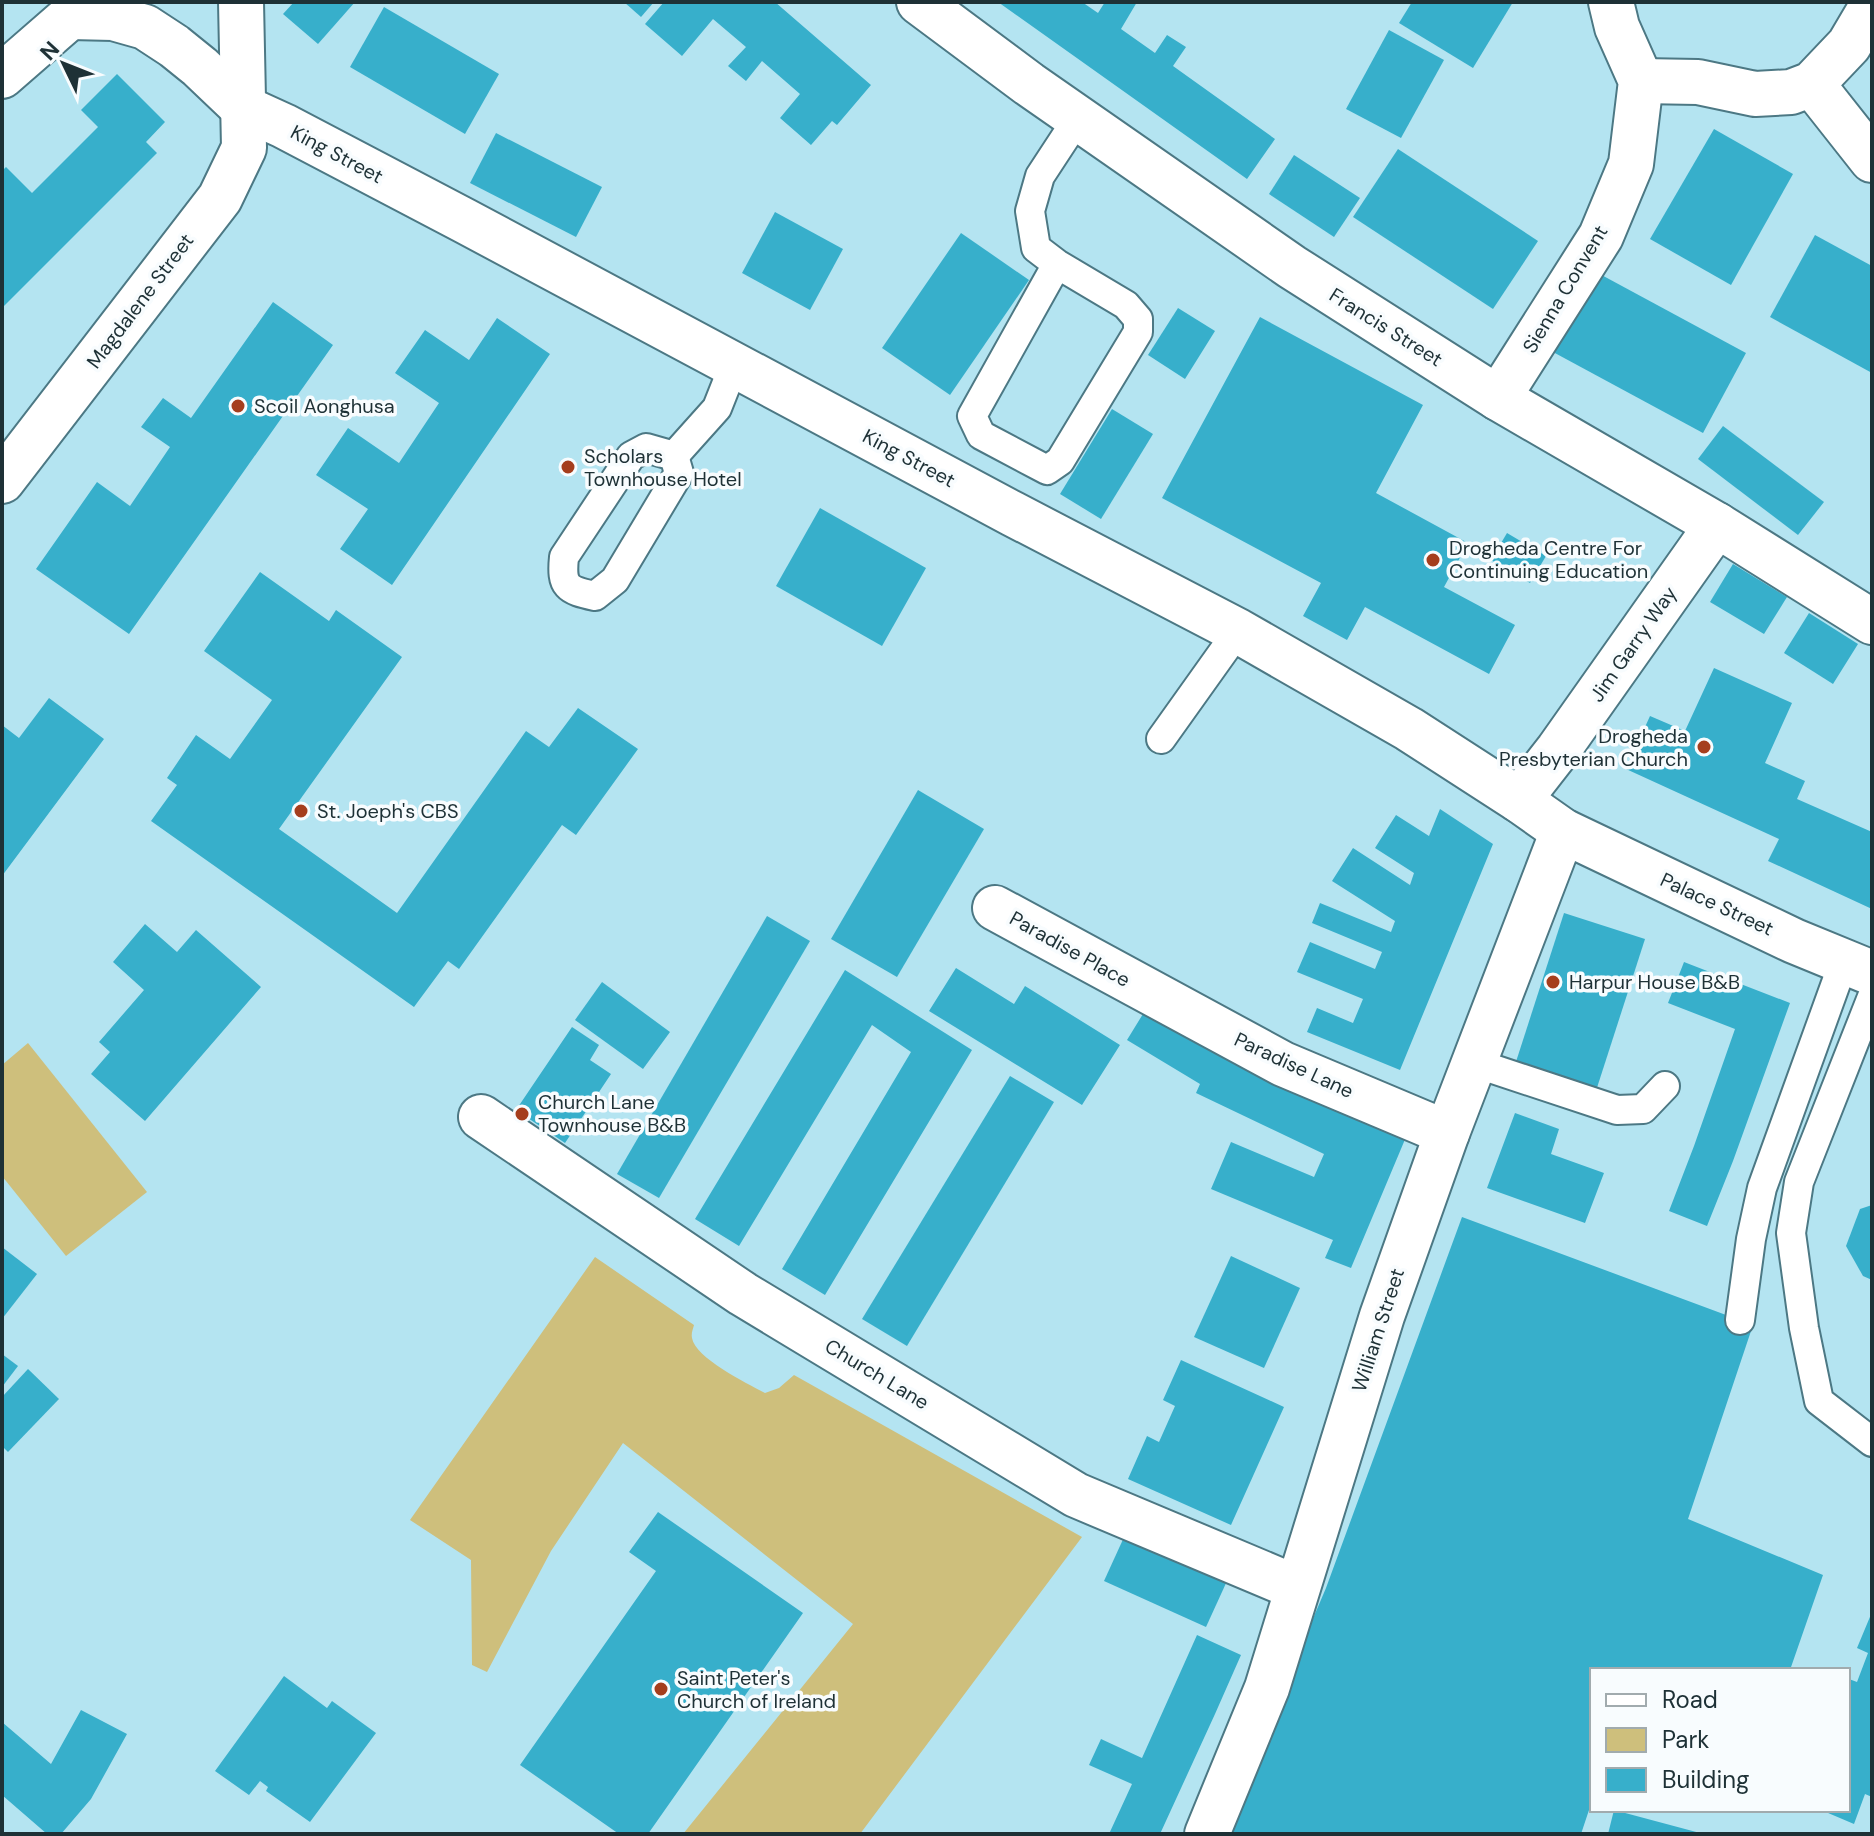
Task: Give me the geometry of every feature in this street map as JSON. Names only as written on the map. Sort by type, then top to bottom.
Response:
[{"type":"street","name":"Magdalene Street","points":[[2,481],[220,198],[244,148],[241,2]]},
{"type":"street","name":"Francis Street","points":[[919,2],[1078,118],[1292,267],[1498,398],[1717,525],[1872,622]]},
{"type":"street","points":[[1611,2],[1617,27],[1641,81],[1698,82],[1755,94],[1791,92],[1812,84],[1849,45],[1872,6]]},
{"type":"street","name":"King Street","points":[[79,10],[145,27],[200,67],[242,107],[465,221],[1238,631],[1409,729],[1563,831]]},
{"type":"street","points":[[2,76],[79,10]]},
{"type":"street","name":"Sienna Convent","points":[[1498,398],[1601,236],[1631,164],[1641,81]]},
{"type":"street","points":[[1812,84],[1872,160]]},
{"type":"street","name":"Jim Garry Way","points":[[1519,800],[1558,750],[1717,525]]},
{"type":"street","name":"Palace Street","points":[[1563,831],[1794,941],[1858,967]]},
{"type":"street","name":"William Street","points":[[1207,1834],[1267,1688],[1382,1316],[1447,1133],[1563,831]]},
{"type":"street","name":"Paradise Place","points":[[995,908],[1145,990]]},
{"type":"street","name":"Paradise Lane","points":[[1145,990],[1283,1064],[1447,1133]]},
{"type":"street","name":"Church Lane","points":[[481,1117],[743,1294],[1076,1495],[1297,1588]]},
{"type":"lane","points":[[1057,264],[972,416],[981,435],[1047,470],[1060,461],[1138,332],[1138,319],[1126,305],[1036,248],[1030,211],[1040,176],[1078,118]]},
{"type":"lane","points":[[674,456],[717,408],[734,365]]},
{"type":"lane","points":[[646,448],[674,456],[679,473],[615,580],[595,596],[575,592],[566,585],[562,573],[564,557],[631,456],[646,448]]},
{"type":"lane","points":[[1161,739],[1238,631]]},
{"type":"lane","points":[[1740,1320],[1751,1239],[1762,1188],[1858,967]]},
{"type":"lane","points":[[1872,997],[1799,1182],[1791,1233],[1804,1328],[1819,1401],[1872,1442]]},
{"type":"lane","points":[[1475,1063],[1617,1110],[1643,1109],[1665,1086]]},
{"type":"green space","points":[[28,1043],[147,1192],[66,1256],[2,1176],[2,1065]]},
{"type":"green space","points":[[595,1257],[694,1325],[692,1336],[695,1346],[735,1377],[765,1393],[779,1388],[794,1375],[1082,1537],[860,1834],[683,1834],[853,1624],[623,1443],[551,1551],[487,1672],[472,1665],[471,1560],[410,1520]]},
{"type":"building","points":[[294,2],[355,2],[318,44],[283,14]]},
{"type":"building","points":[[624,2],[654,2],[641,17]]},
{"type":"building","points":[[664,2],[775,2],[871,85],[837,125],[832,121],[811,145],[780,118],[800,94],[762,61],[746,81],[728,66],[746,47],[713,19],[682,56],[645,24]]},
{"type":"building","points":[[998,2],[1082,2],[1098,13],[1105,2],[1137,2],[1121,29],[1155,53],[1167,35],[1186,47],[1173,66],[1275,139],[1247,179]]},
{"type":"building","points":[[1412,2],[1513,2],[1473,68],[1399,23]]},
{"type":"building","points":[[384,7],[499,74],[465,134],[350,67]]},
{"type":"building","points":[[1389,30],[1444,60],[1401,138],[1346,109]]},
{"type":"building","points":[[117,74],[165,122],[146,142],[157,153],[2,308],[2,171],[6,167],[32,193],[98,127],[81,110]]},
{"type":"building","points":[[1714,129],[1793,174],[1731,285],[1650,239]]},
{"type":"building","points":[[496,133],[602,187],[576,237],[470,183]]},
{"type":"building","points":[[1398,149],[1538,241],[1493,309],[1353,217]]},
{"type":"building","points":[[1294,155],[1360,198],[1334,237],[1269,194]]},
{"type":"building","points":[[775,212],[843,249],[810,310],[742,273]]},
{"type":"building","points":[[961,233],[1029,280],[950,395],[882,348]]},
{"type":"building","points":[[1815,235],[1872,266],[1872,373],[1770,317]]},
{"type":"building","points":[[1596,272],[1746,353],[1703,433],[1553,352]]},
{"type":"building","points":[[273,302],[333,345],[129,634],[36,569],[97,482],[130,506],[170,447],[141,427],[163,398],[191,418]]},
{"type":"building","points":[[1178,308],[1215,331],[1185,379],[1148,355]]},
{"type":"building","points":[[1260,317],[1423,405],[1376,493],[1468,543],[1444,587],[1515,625],[1489,674],[1365,607],[1347,640],[1303,616],[1321,583],[1162,498]]},
{"type":"building","points":[[497,318],[550,354],[392,585],[340,549],[368,509],[316,475],[348,428],[399,463],[439,403],[395,373],[425,330],[469,360]]},
{"type":"building","points":[[1112,409],[1153,434],[1101,519],[1060,494]]},
{"type":"building","points":[[1723,426],[1824,502],[1798,535],[1698,459]]},
{"type":"building","points":[[820,508],[926,568],[882,646],[776,586]]},
{"type":"building","points":[[1507,533],[1546,556],[1530,583],[1491,560]]},
{"type":"building","points":[[1733,564],[1787,597],[1764,634],[1710,602]]},
{"type":"building","points":[[260,572],[329,621],[336,610],[402,657],[279,829],[397,913],[526,731],[549,747],[578,708],[638,749],[576,835],[562,825],[459,969],[448,961],[414,1007],[151,821],[177,785],[167,778],[196,735],[230,759],[272,700],[204,651]]},
{"type":"building","points":[[1809,613],[1858,644],[1833,684],[1784,653]]},
{"type":"building","name":"Drogheda Presbyterian Church","points":[[1714,668],[1792,703],[1765,763],[1805,781],[1797,799],[1872,832],[1872,909],[1768,861],[1779,839],[1626,769],[1650,716],[1685,731]]},
{"type":"building","points":[[49,698],[104,739],[2,876],[2,725],[19,738]]},
{"type":"building","points":[[918,790],[984,829],[897,977],[831,939]]},
{"type":"building","points":[[1440,809],[1493,844],[1400,1070],[1307,1032],[1317,1008],[1353,1023],[1363,999],[1297,972],[1310,942],[1375,969],[1382,952],[1312,923],[1320,903],[1391,932],[1395,921],[1332,881],[1353,848],[1410,885],[1414,873],[1375,848],[1396,815],[1429,836]]},
{"type":"building","points":[[1564,913],[1645,939],[1594,1097],[1513,1071]]},
{"type":"building","points":[[767,916],[810,941],[659,1198],[617,1174]]},
{"type":"building","points":[[145,924],[177,952],[196,930],[261,987],[145,1121],[91,1074],[110,1052],[99,1042],[144,990],[113,962]]},
{"type":"building","points":[[1684,962],[1790,1003],[1707,1226],[1669,1211],[1735,1029],[1668,1003]]},
{"type":"building","points":[[956,968],[1014,1004],[1025,986],[1120,1045],[1082,1105],[929,1011]]},
{"type":"building","points":[[845,970],[972,1050],[825,1295],[782,1269],[911,1052],[872,1025],[739,1246],[695,1219]]},
{"type":"building","points":[[602,982],[670,1032],[643,1069],[575,1020]]},
{"type":"building","points":[[1146,1009],[1406,1137],[1351,1268],[1325,1258],[1333,1240],[1211,1189],[1231,1142],[1314,1177],[1324,1154],[1196,1093],[1200,1084],[1127,1040]]},
{"type":"building","points":[[572,1027],[599,1045],[590,1060],[611,1074],[565,1143],[516,1110]]},
{"type":"building","points":[[1010,1076],[1054,1102],[907,1346],[862,1319]]},
{"type":"building","points":[[1515,1113],[1559,1129],[1551,1154],[1604,1173],[1585,1223],[1487,1188]]},
{"type":"building","points":[[1872,1205],[1872,1280],[1863,1276],[1846,1246],[1860,1209]]},
{"type":"building","points":[[1462,1217],[1753,1325],[1688,1519],[1823,1575],[1791,1668],[1590,1668],[1590,1807],[1581,1834],[1221,1834],[1326,1588]]},
{"type":"building","points":[[2,1247],[37,1274],[2,1319]]},
{"type":"building","points":[[1231,1256],[1300,1288],[1264,1368],[1194,1337]]},
{"type":"building","points":[[2,1354],[18,1366],[2,1387]]},
{"type":"building","points":[[1181,1360],[1284,1407],[1231,1525],[1128,1479],[1147,1436],[1159,1442],[1175,1406],[1163,1400]]},
{"type":"building","points":[[28,1369],[59,1399],[8,1452],[2,1446],[2,1397]]},
{"type":"building","name":"Saint Peter's Church of Ireland","points":[[658,1512],[803,1613],[648,1834],[619,1834],[520,1765],[656,1571],[629,1552]]},
{"type":"building","points":[[1125,1535],[1227,1581],[1206,1627],[1104,1581]]},
{"type":"building","points":[[1872,1612],[1872,1797],[1865,1794],[1854,1824],[1826,1812],[1850,1812],[1850,1679],[1857,1682],[1868,1653],[1857,1648]]},
{"type":"building","points":[[1197,1635],[1241,1655],[1215,1714],[1160,1834],[1109,1834],[1132,1784],[1089,1765],[1101,1739],[1142,1758]]},
{"type":"building","points":[[284,1676],[327,1708],[332,1701],[376,1733],[310,1822],[266,1791],[268,1787],[260,1781],[249,1795],[215,1771]]},
{"type":"building","points":[[81,1710],[127,1734],[91,1799],[61,1834],[47,1834],[2,1795],[2,1722],[51,1764]]},
{"type":"building","points":[[1614,1812],[1700,1833],[1700,1834],[1608,1834]]},
{"type":"place","name":"Scoil Aonghusa","points":[[238,406]]},
{"type":"place","name":"Scholars Townhouse Hotel","points":[[568,467]]},
{"type":"place","name":"Drogheda Centre For Continuing Education","points":[[1433,560]]},
{"type":"place","name":"Drogheda Presbyterian Church","points":[[1704,747]]},
{"type":"place","name":"St. Joeph's CBS","points":[[301,811]]},
{"type":"place","name":"Harpur House B&B","points":[[1553,982]]},
{"type":"place","name":"Church Lane Townhouse B&B","points":[[522,1114]]},
{"type":"place","name":"Saint Peter's Church of Ireland","points":[[661,1689]]}]
